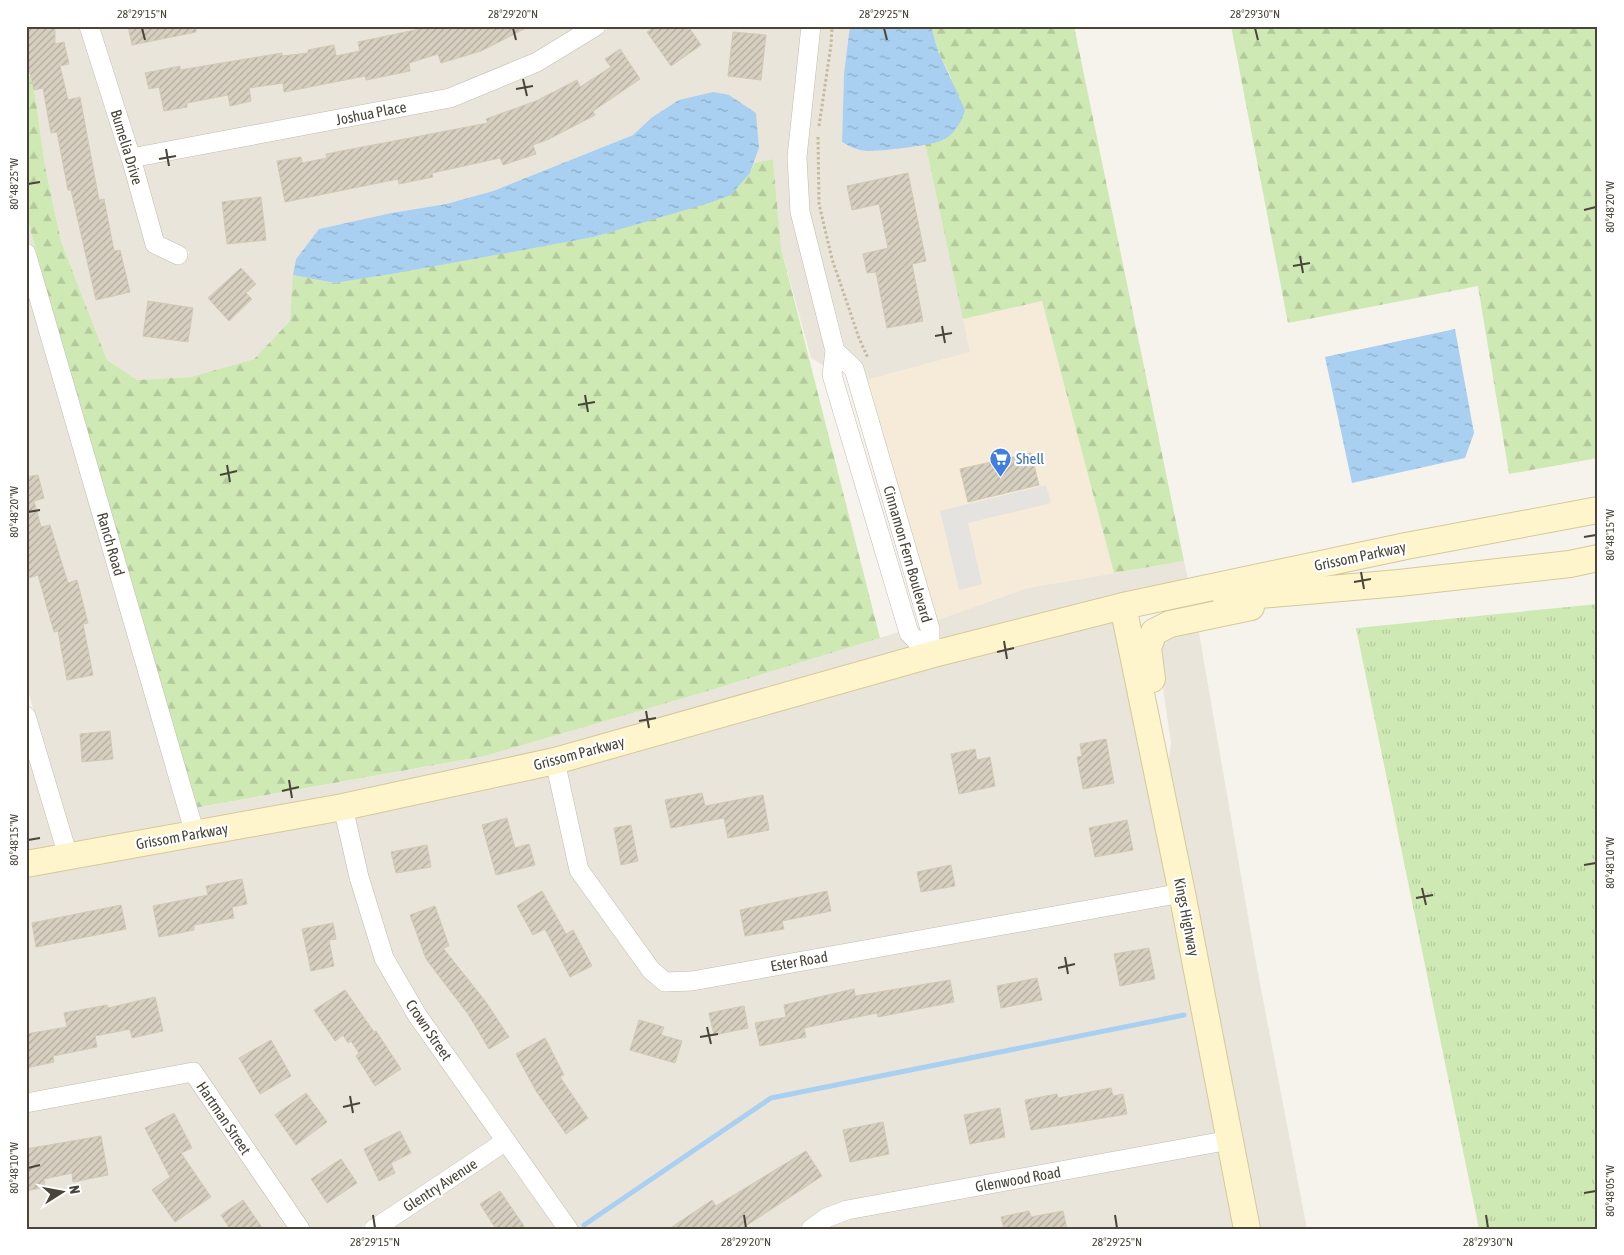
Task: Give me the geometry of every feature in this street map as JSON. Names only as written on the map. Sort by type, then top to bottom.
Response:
[{"type":"main road","name":"Grissom Parkway","points":[[26,864],[343,806],[555,761],[930,655],[1122,606],[1406,546],[1598,510]]},
{"type":"main road","name":"Grissom Parkway","points":[[1122,606],[1299,593],[1570,564],[1598,558]]},
{"type":"main road","points":[[1157,774],[1162,744],[1148,648],[1154,632],[1170,624],[1254,607],[1299,593]]},
{"type":"main road","name":"Kings Highway","points":[[1122,606],[1182,893],[1247,1229]]},
{"type":"street","name":"Bumelia Drive","points":[[89,26],[131,158],[155,244],[178,255]]},
{"type":"street","name":"Joshua Place","points":[[131,158],[450,98],[537,62],[596,26]]},
{"type":"street","name":"Cinnamon Fern Boulevard","points":[[811,26],[797,157],[800,212],[835,351],[854,369],[930,629],[930,655]]},
{"type":"street","name":"Ranch Road","points":[[26,253],[195,834]]},
{"type":"street","points":[[26,716],[68,856]]},
{"type":"street","name":"Ester Road","points":[[555,761],[579,870],[650,970],[665,982],[692,981],[1182,893]]},
{"type":"street","name":"Crown Street","points":[[343,806],[359,877],[384,958],[417,1014],[568,1229]]},
{"type":"street","name":"Hartman Street","points":[[26,1103],[193,1072],[300,1229]]},
{"type":"street","name":"Glenwood Road","points":[[810,1229],[826,1218],[847,1210],[1230,1140]]},
{"type":"street","name":"Glentry Avenue","points":[[374,1229],[506,1142]]},
{"type":"path","points":[[832,26],[818,136],[819,204],[832,259],[859,338],[869,360]]},
{"type":"shaded area","points":[[26,26],[79,26],[150,251],[181,266],[190,252],[163,238],[142,164],[542,69],[612,26],[802,26],[788,158],[825,348],[823,350],[826,353],[824,366],[811,358],[781,248],[773,159],[754,163],[759,148],[651,118],[633,135],[493,191],[446,204],[391,213],[319,229],[296,259],[290,321],[254,359],[191,377],[137,380],[107,360],[61,241],[45,166],[35,95],[26,62]]},
{"type":"shaded area","points":[[99,26],[581,26],[533,55],[448,90],[138,149]]},
{"type":"shaded area","points":[[821,26],[850,26],[844,73],[842,142],[879,150],[925,143],[971,352],[867,380],[861,363],[845,348],[809,210],[806,157]]},
{"type":"shaded area","points":[[26,214],[190,809],[485,756],[698,694],[899,632],[902,639],[914,651],[553,753],[74,847],[26,684]]},
{"type":"shaded area","points":[[1042,301],[1114,573],[1027,588],[937,620],[867,380],[970,352],[963,319]]},
{"type":"shaded area","points":[[1046,485],[1051,503],[968,523],[982,584],[959,590],[940,511]]},
{"type":"shaded area","points":[[1184,561],[1189,584],[939,644],[937,620],[1027,588]]},
{"type":"shaded area","points":[[1115,616],[1172,887],[691,972],[669,973],[658,965],[588,867],[565,766]]},
{"type":"shaded area","points":[[1198,627],[1257,968],[1307,1229],[1257,1229],[1167,774],[1171,743],[1157,648],[1162,637]]},
{"type":"shaded area","points":[[26,749],[56,850],[26,856]]},
{"type":"shaded area","points":[[548,771],[571,875],[643,975],[659,988],[1175,903],[1220,1133],[821,1212],[796,1229],[579,1229],[425,1010],[393,954],[368,875],[354,813]]},
{"type":"shaded area","points":[[336,816],[350,880],[494,1140],[359,1229],[311,1229],[200,1067],[26,1094],[26,872]]},
{"type":"shaded area","points":[[188,1081],[289,1229],[26,1229],[26,1111]]},
{"type":"shaded area","points":[[1223,1149],[1238,1229],[825,1229],[849,1218]]},
{"type":"shaded area","points":[[504,1153],[557,1229],[389,1229]]},
{"type":"green space","points":[[931,26],[1074,26],[1184,561],[1114,573],[1042,301],[963,319],[925,143],[944,140],[951,78],[938,51]]},
{"type":"green space","points":[[1231,26],[1598,26],[1598,458],[1509,474],[1478,286],[1288,323]]},
{"type":"green space","points":[[26,62],[35,95],[45,166],[61,241],[107,360],[137,380],[191,377],[254,359],[290,321],[293,275],[334,283],[594,237],[730,195],[750,173],[754,163],[773,159],[781,248],[880,638],[698,694],[485,756],[189,809],[26,214]]},
{"type":"green space","points":[[1598,604],[1598,1229],[1479,1229],[1356,628]]},
{"type":"water","points":[[850,26],[931,26],[938,51],[965,110],[960,123],[951,135],[943,140],[928,144],[874,151],[857,149],[842,142],[844,73]]},
{"type":"water","points":[[713,92],[729,95],[756,113],[759,148],[750,173],[731,195],[594,237],[334,283],[293,275],[296,259],[319,229],[391,213],[446,204],[493,191],[633,135],[651,118],[679,100]]},
{"type":"water","points":[[1455,329],[1474,433],[1465,458],[1352,483],[1325,357]]},
{"type":"building","points":[[26,26],[55,26],[55,44],[64,42],[69,64],[60,66],[68,100],[80,97],[99,200],[104,199],[114,251],[120,250],[130,292],[96,300],[71,190],[68,190],[57,132],[51,133],[43,88],[34,90],[26,56]]},
{"type":"building","points":[[128,26],[196,26],[196,32],[132,45]]},
{"type":"building","points":[[425,26],[530,26],[481,51],[441,63],[438,54],[409,63],[410,71],[366,80],[365,76],[284,92],[283,83],[249,88],[251,101],[230,106],[228,95],[187,103],[187,107],[164,111],[159,87],[149,89],[145,73],[180,66],[180,70],[282,53],[282,56],[308,53],[308,50],[334,45],[336,56],[360,51],[358,42],[425,28]]},
{"type":"building","points":[[656,26],[688,26],[701,45],[671,66],[647,32]]},
{"type":"building","points":[[733,32],[766,35],[761,80],[728,76]]},
{"type":"building","points":[[620,49],[640,79],[593,111],[595,115],[549,139],[533,145],[536,154],[503,165],[500,158],[432,173],[433,177],[399,184],[398,179],[285,202],[277,161],[301,157],[302,163],[327,158],[326,154],[488,123],[486,119],[536,101],[577,80],[580,87],[611,67],[605,59]]},
{"type":"building","points":[[908,173],[926,261],[912,264],[923,321],[887,328],[876,272],[867,273],[863,254],[888,248],[879,204],[852,210],[847,186]]},
{"type":"building","points":[[261,197],[266,240],[227,244],[222,202]]},
{"type":"building","points":[[241,268],[256,284],[246,293],[252,299],[229,321],[208,298]]},
{"type":"building","points":[[148,301],[193,308],[188,342],[143,336]]},
{"type":"building","name":"Shell","points":[[1031,453],[1039,485],[968,502],[960,469]]},
{"type":"building","points":[[38,475],[44,498],[34,501],[41,527],[50,525],[68,583],[77,580],[88,623],[83,624],[93,675],[67,680],[58,631],[54,632],[38,575],[29,578],[26,569],[26,477]]},
{"type":"building","points":[[110,731],[113,759],[82,762],[80,734]]},
{"type":"building","points":[[1106,739],[1114,783],[1083,789],[1077,757],[1082,756],[1080,744]]},
{"type":"building","points":[[975,749],[977,760],[990,757],[995,786],[959,794],[951,754]]},
{"type":"building","points":[[702,793],[705,806],[763,795],[769,830],[728,838],[724,818],[671,828],[665,800]]},
{"type":"building","points":[[507,818],[515,848],[529,844],[535,865],[496,875],[482,825]]},
{"type":"building","points":[[1127,820],[1133,850],[1095,857],[1089,828]]},
{"type":"building","points":[[631,825],[638,861],[621,865],[614,828]]},
{"type":"building","points":[[427,845],[431,867],[396,873],[391,852]]},
{"type":"building","points":[[951,865],[955,886],[921,892],[917,872]]},
{"type":"building","points":[[242,879],[247,904],[232,907],[234,918],[194,925],[194,930],[159,937],[153,906],[208,895],[206,886]]},
{"type":"building","points":[[542,891],[566,934],[573,930],[592,966],[570,977],[545,929],[533,935],[517,906]]},
{"type":"building","points":[[827,891],[831,911],[782,921],[784,929],[745,936],[740,910]]},
{"type":"building","points":[[121,905],[126,929],[36,947],[32,923]]},
{"type":"building","points":[[435,906],[449,946],[443,948],[486,1002],[509,1037],[489,1049],[468,1014],[426,959],[410,915]]},
{"type":"building","points":[[333,923],[336,939],[329,940],[334,966],[311,971],[302,929]]},
{"type":"building","points":[[1149,948],[1155,979],[1120,986],[1114,954]]},
{"type":"building","points":[[1037,978],[1042,1000],[1001,1008],[997,986]]},
{"type":"building","points":[[950,980],[954,1002],[878,1017],[877,1013],[804,1028],[806,1037],[760,1046],[755,1023],[786,1017],[784,1005],[854,989],[855,996]]},
{"type":"building","points":[[345,990],[374,1032],[376,1031],[401,1069],[375,1086],[356,1056],[359,1053],[351,1041],[348,1043],[343,1035],[335,1041],[314,1010]]},
{"type":"building","points":[[155,997],[163,1031],[132,1038],[130,1029],[95,1036],[97,1047],[53,1056],[54,1062],[26,1068],[26,1034],[67,1027],[64,1013],[107,1005],[108,1008]]},
{"type":"building","points":[[744,1006],[748,1028],[714,1035],[709,1013]]},
{"type":"building","points":[[639,1020],[664,1027],[661,1035],[682,1041],[675,1063],[630,1050]]},
{"type":"building","points":[[545,1038],[564,1075],[560,1077],[588,1118],[566,1134],[536,1091],[516,1054]]},
{"type":"building","points":[[271,1040],[291,1076],[260,1094],[239,1058]]},
{"type":"building","points":[[1111,1088],[1113,1096],[1123,1094],[1127,1114],[1031,1130],[1025,1100],[1057,1094],[1058,1098]]},
{"type":"building","points":[[306,1093],[327,1122],[296,1145],[275,1115]]},
{"type":"building","points":[[1000,1108],[1005,1137],[970,1144],[964,1115]]},
{"type":"building","points":[[174,1113],[192,1148],[181,1153],[211,1197],[175,1222],[152,1190],[170,1177],[145,1128]]},
{"type":"building","points":[[883,1122],[889,1154],[850,1162],[843,1130]]},
{"type":"building","points":[[400,1131],[411,1153],[391,1163],[395,1173],[379,1181],[364,1149]]},
{"type":"building","points":[[101,1136],[108,1175],[73,1182],[72,1173],[44,1179],[45,1187],[26,1191],[26,1149]]},
{"type":"building","points":[[806,1151],[822,1176],[741,1229],[669,1229],[712,1200],[716,1206]]},
{"type":"building","points":[[341,1159],[357,1183],[327,1203],[311,1179]]},
{"type":"building","points":[[500,1191],[526,1229],[496,1229],[480,1204]]},
{"type":"building","points":[[243,1200],[263,1229],[230,1229],[221,1215]]},
{"type":"building","points":[[1029,1211],[1031,1217],[1063,1211],[1067,1229],[1004,1229],[1001,1217]]},
{"type":"waterway","points":[[584,1225],[771,1098],[1184,1015]]},
{"type":"place","name":"Shell","points":[[1000,477]]}]
